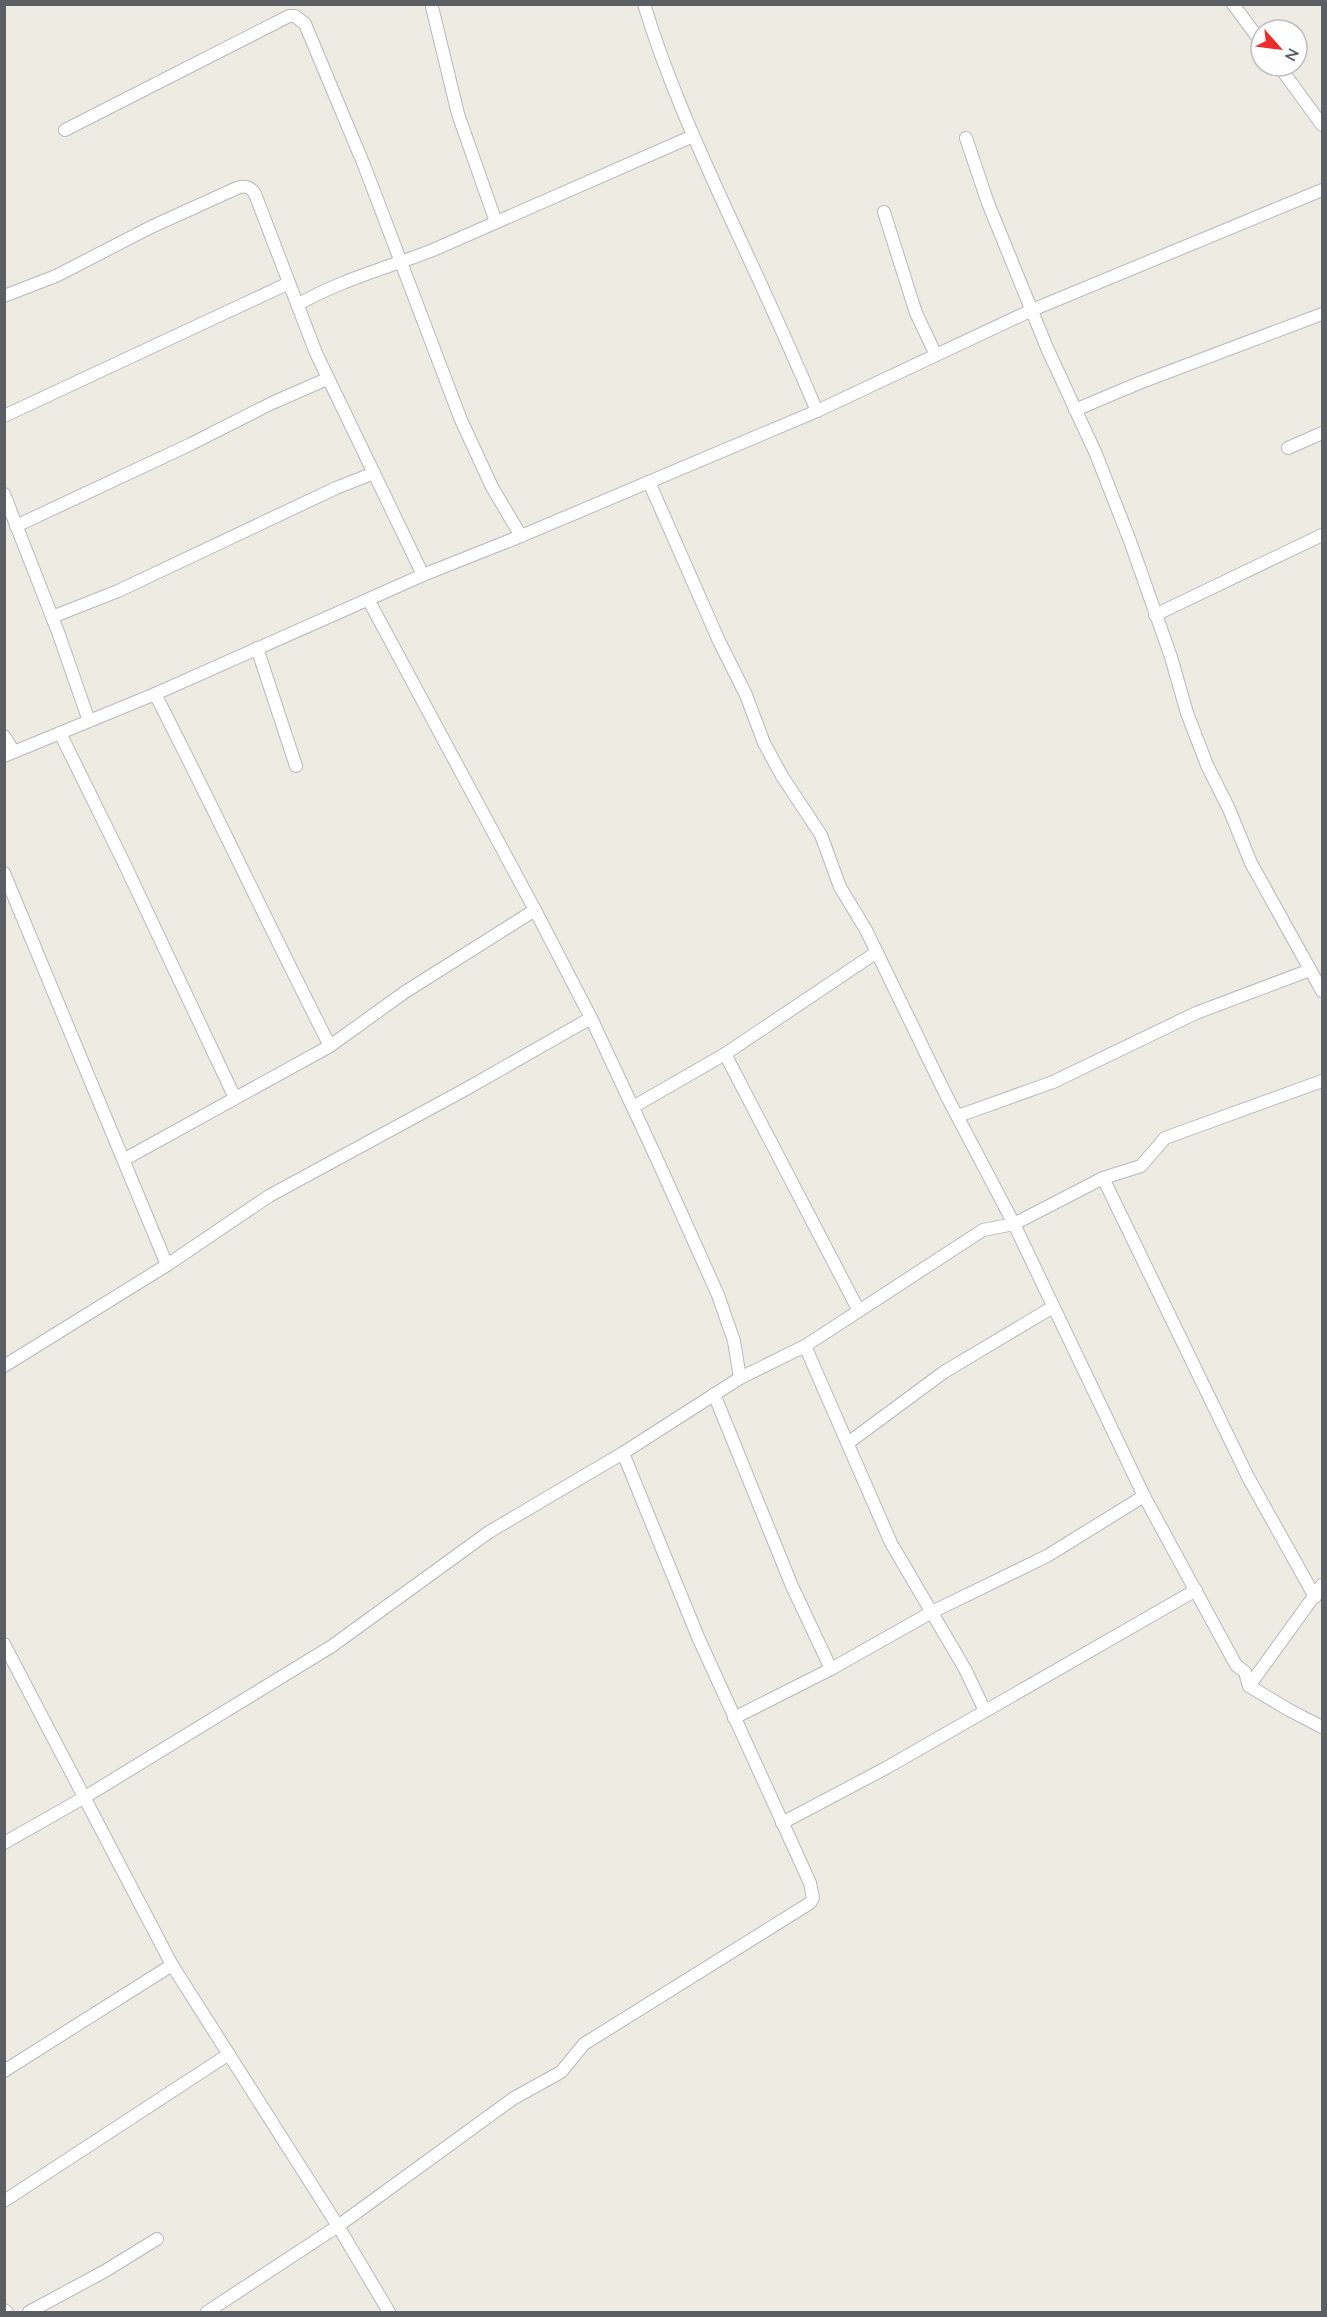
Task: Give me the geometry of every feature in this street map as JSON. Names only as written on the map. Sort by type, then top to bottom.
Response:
[{"type":"street","points":[[644,4],[659,53],[693,136],[817,411]]},
{"type":"street","points":[[1233,4],[1249,26]]},
{"type":"street","points":[[432,7],[458,114],[496,222]]},
{"type":"street","points":[[65,130],[289,16],[295,16],[305,24],[364,165],[461,420],[492,487],[521,536]]},
{"type":"street","points":[[1288,78],[1323,125]]},
{"type":"street","points":[[297,305],[317,293],[362,274],[402,262],[693,136]]},
{"type":"street","points":[[966,138],[988,203],[1047,348],[1096,454],[1126,530],[1207,765],[1229,809],[1251,863],[1323,992]]},
{"type":"street","points":[[4,296],[56,276],[151,226],[242,186],[250,188],[255,194],[327,379],[423,575]]},
{"type":"street","points":[[4,736],[9,754],[154,694],[369,601],[423,575],[817,411],[1032,310],[1323,190]]},
{"type":"street","points":[[884,212],[916,313],[936,355]]},
{"type":"street","points":[[4,416],[289,283]]},
{"type":"street","points":[[1076,410],[1323,314]]},
{"type":"street","points":[[16,526],[272,403],[327,379]]},
{"type":"street","points":[[1288,448],[1323,433]]},
{"type":"street","points":[[52,617],[118,591],[336,488],[374,473]]},
{"type":"street","points":[[649,482],[714,631],[746,695],[764,743],[782,776],[821,835],[840,887],[877,952],[1014,1224],[1144,1496],[1236,1665],[1245,1672],[1249,1686],[1323,1727]]},
{"type":"street","points":[[4,494],[52,617],[89,721]]},
{"type":"street","points":[[1155,615],[1323,535]]},
{"type":"street","points":[[369,601],[591,1018],[718,1295],[734,1341],[740,1378]]},
{"type":"street","points":[[258,648],[296,766]]},
{"type":"street","points":[[154,694],[212,803],[265,918],[330,1046]]},
{"type":"street","points":[[60,733],[126,865],[235,1098]]},
{"type":"street","points":[[4,873],[125,1159],[167,1265]]},
{"type":"street","points":[[125,1159],[330,1046],[405,992],[535,910]]},
{"type":"street","points":[[633,1107],[725,1054],[877,952]]},
{"type":"street","points":[[958,1116],[1053,1082],[1196,1013],[1311,970]]},
{"type":"street","points":[[4,1366],[167,1265],[269,1196],[591,1018]]},
{"type":"street","points":[[725,1054],[859,1311]]},
{"type":"street","points":[[4,1843],[85,1797],[332,1646],[489,1532],[623,1453],[740,1378],[805,1346],[983,1230],[1014,1224],[1103,1178],[1141,1166],[1165,1138],[1321,1084]]},
{"type":"street","points":[[1103,1178],[1248,1477],[1315,1597]]},
{"type":"street","points":[[848,1443],[944,1372],[1053,1307]]},
{"type":"street","points":[[805,1346],[891,1543],[965,1669],[985,1711]]},
{"type":"street","points":[[714,1394],[792,1586],[831,1669]]},
{"type":"street","points":[[207,2313],[338,2226],[514,2098],[561,2072],[584,2044],[810,1903],[813,1892],[698,1637],[623,1453]]},
{"type":"street","points":[[734,1718],[831,1669],[932,1612],[1047,1557],[1144,1496]]},
{"type":"street","points":[[1249,1686],[1323,1585]]},
{"type":"street","points":[[782,1823],[886,1768],[1196,1590]]},
{"type":"street","points":[[4,1644],[172,1965],[338,2226],[389,2313]]},
{"type":"street","points":[[4,2071],[172,1965]]},
{"type":"street","points":[[4,2201],[229,2054]]},
{"type":"street","points":[[29,2313],[157,2239]]}]
